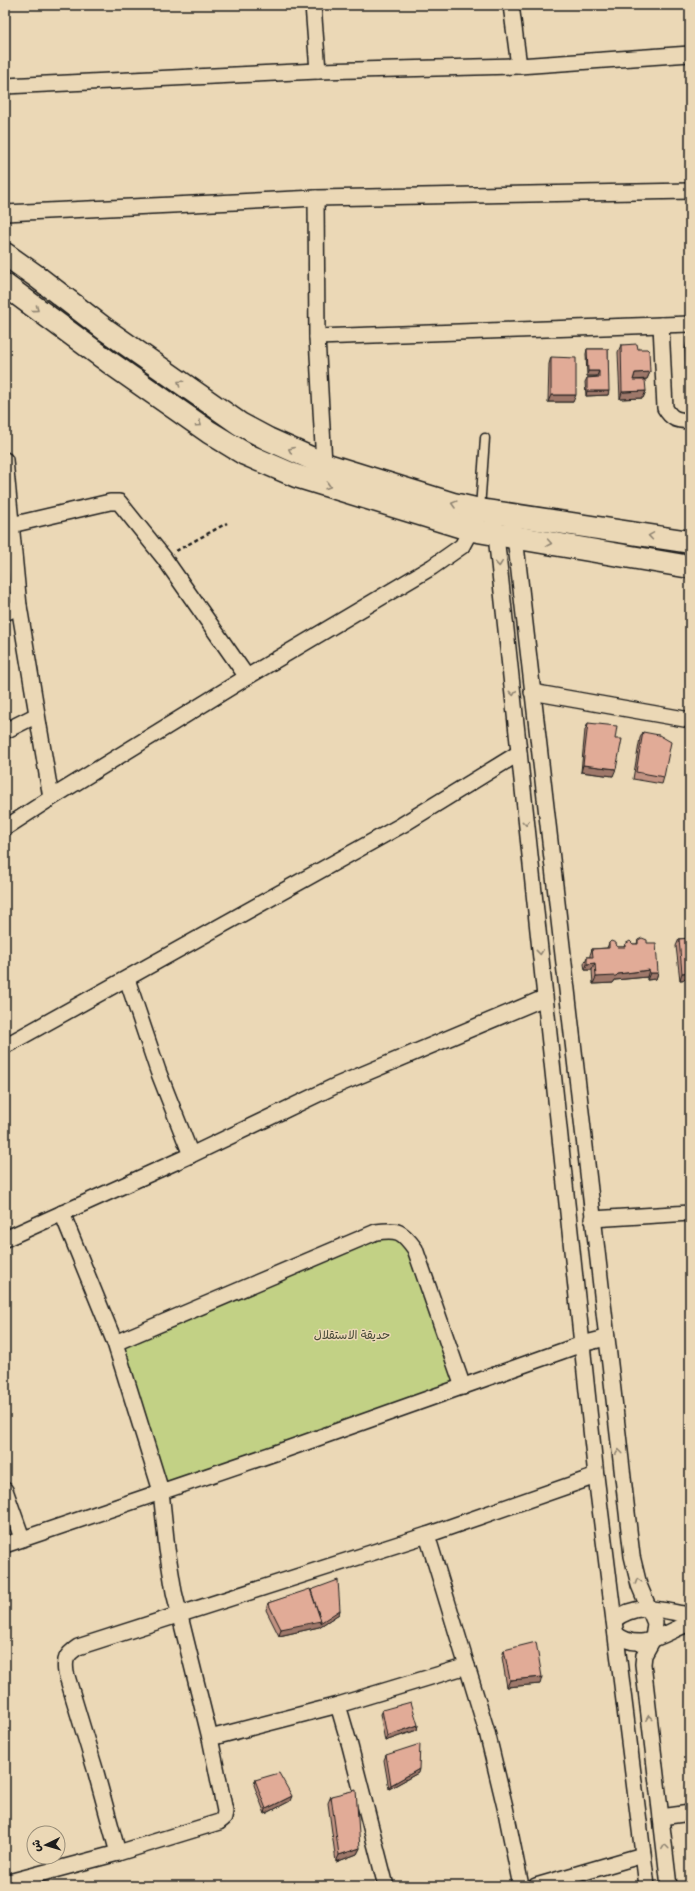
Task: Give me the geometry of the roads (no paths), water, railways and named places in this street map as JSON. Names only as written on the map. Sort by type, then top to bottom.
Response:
[{"type":"main road","points":[[5,254],[106,330],[240,424],[268,439],[324,464],[447,502],[495,512],[690,542]]},
{"type":"main road","points":[[36,276],[12,291],[128,375],[245,454],[296,476],[472,530],[690,567]]},
{"type":"street","points":[[313,5],[318,71]]},
{"type":"street","points":[[512,5],[519,66]]},
{"type":"street","points":[[5,86],[318,71],[519,66],[690,54]]},
{"type":"street","points":[[5,213],[316,198],[690,191]]},
{"type":"street","points":[[316,198],[317,337],[324,464]]},
{"type":"street","points":[[317,337],[690,324]]},
{"type":"street","points":[[661,325],[665,408],[670,417],[690,421]]},
{"type":"street","points":[[5,460],[20,606],[51,798]]},
{"type":"street","points":[[11,525],[110,502],[119,502],[164,558],[247,677]]},
{"type":"street","points":[[5,828],[247,677],[438,563],[462,546],[472,530],[495,512]]},
{"type":"street","points":[[495,512],[505,535],[532,692],[632,1556],[639,1585],[655,1623],[653,1639],[644,1655],[643,1664],[669,1886]]},
{"type":"street","points":[[495,512],[505,535],[519,753],[544,998],[596,1476],[647,1886]]},
{"type":"street","points":[[5,613],[20,606]]},
{"type":"street","points":[[532,692],[690,720]]},
{"type":"street","points":[[5,731],[38,714]]},
{"type":"street","points":[[5,1046],[402,825],[519,753]]},
{"type":"street","points":[[127,979],[158,1071],[190,1155]]},
{"type":"street","points":[[5,1239],[190,1155],[335,1086],[544,998]]},
{"type":"street","points":[[592,1220],[690,1213]]},
{"type":"street","points":[[5,1881],[118,1852],[219,1822],[224,1818],[225,1811],[210,1738],[179,1615],[167,1550],[161,1491],[114,1343],[62,1214]]},
{"type":"street","points":[[114,1343],[376,1232],[393,1230],[406,1236],[415,1249],[463,1387]]},
{"type":"street","points":[[5,1545],[463,1387],[582,1344],[606,1338]]},
{"type":"street","points":[[118,1852],[95,1769],[68,1683],[64,1662],[70,1652],[78,1647],[427,1535],[596,1476]]},
{"type":"street","points":[[5,1490],[22,1538]]},
{"type":"street","points":[[427,1535],[468,1666],[488,1740],[505,1807],[521,1886]]},
{"type":"street","points":[[615,1627],[630,1610],[649,1608],[690,1615]]},
{"type":"street","points":[[615,1627],[622,1638],[637,1643],[653,1639],[690,1623]]},
{"type":"street","points":[[210,1738],[338,1705],[468,1666]]},
{"type":"street","points":[[338,1705],[386,1886]]},
{"type":"street","points":[[661,1817],[690,1813]]},
{"type":"street","points":[[536,1886],[643,1855]]},
{"type":"lane","points":[[485,438],[495,512]]},
{"type":"park label","name":"حديقة الاستقلال","points":[[352,1335]]}]
